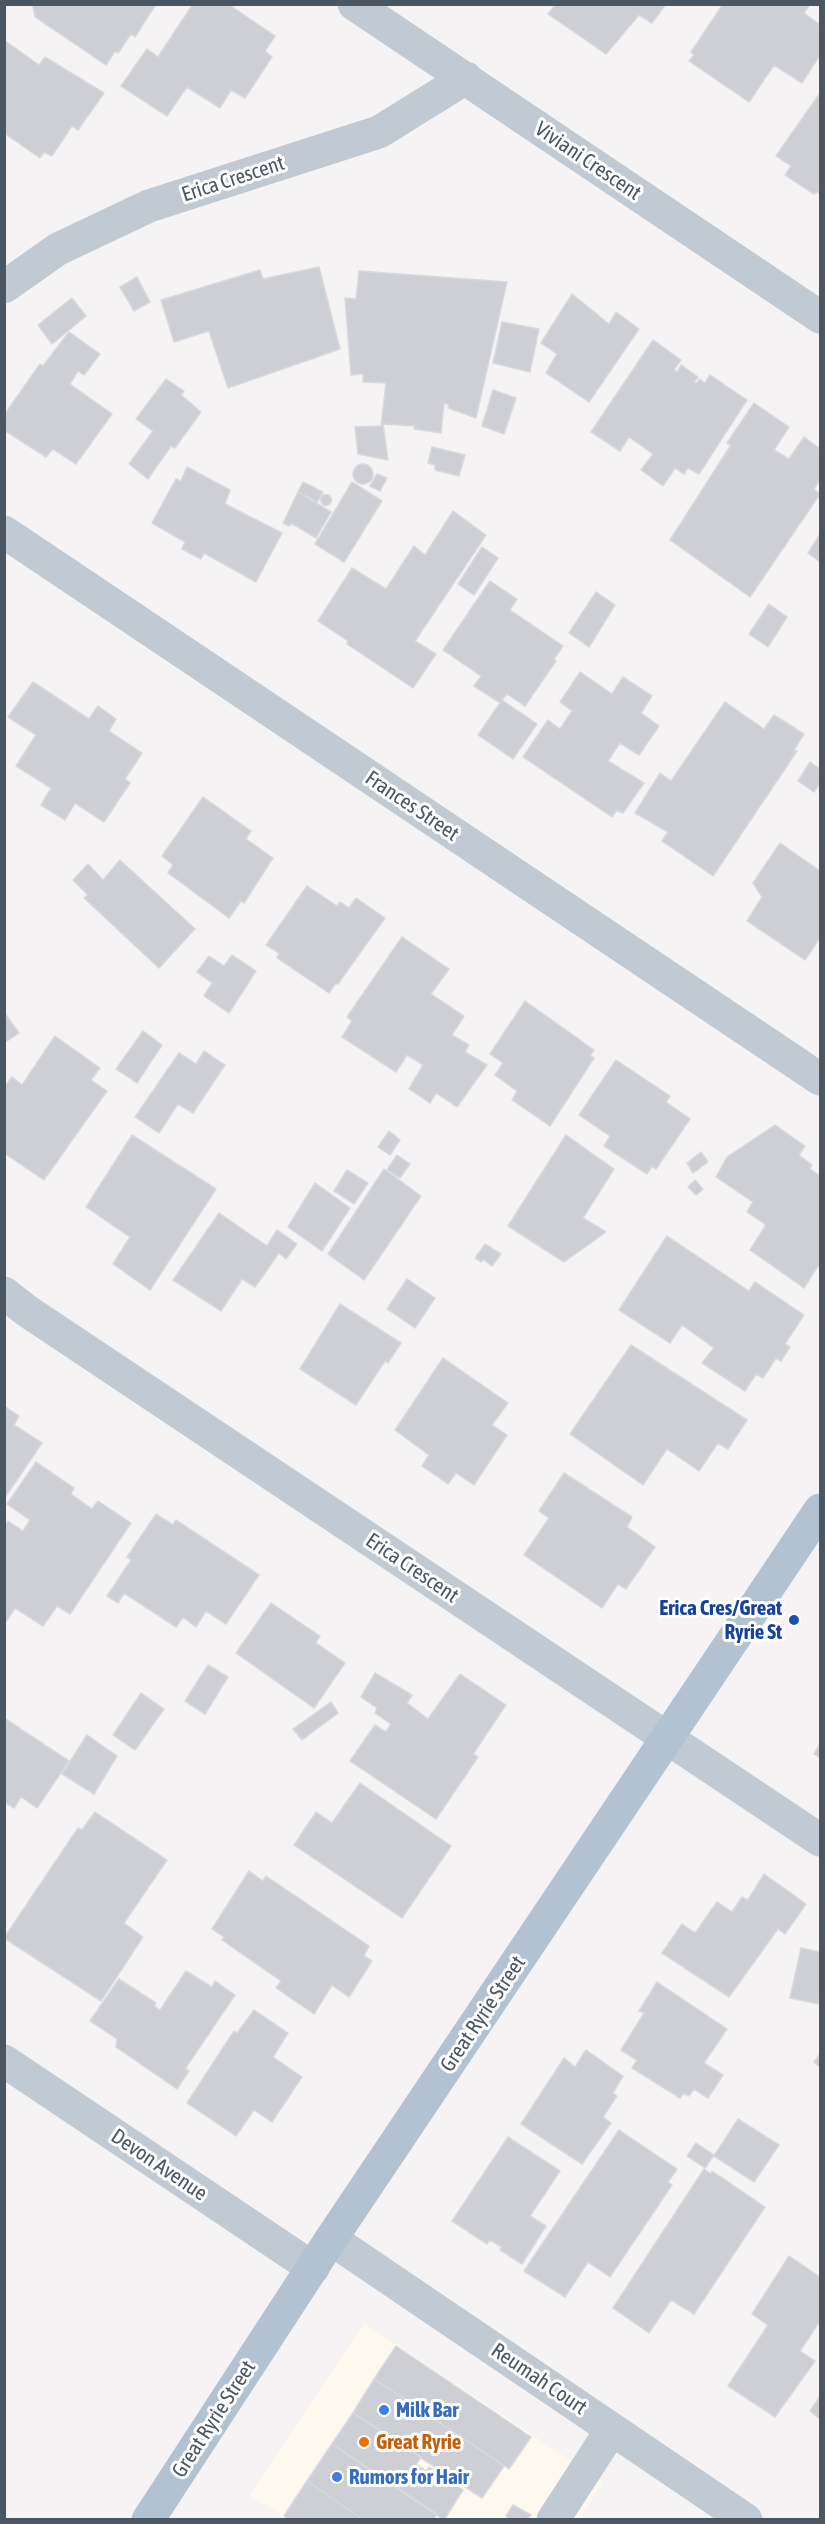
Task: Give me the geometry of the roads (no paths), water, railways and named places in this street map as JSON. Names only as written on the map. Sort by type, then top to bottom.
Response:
[{"type":"main road","name":"Great Ryrie Street","points":[[148,2520],[331,2239],[820,1510]]},
{"type":"street","name":"Viviani Crescent","points":[[354,4],[820,317]]},
{"type":"street","name":"Erica Crescent","points":[[4,287],[58,249],[148,206],[379,132],[466,78]]},
{"type":"street","name":"Frances Street","points":[[4,532],[820,1079]]},
{"type":"street","name":"Erica Crescent","points":[[4,1293],[47,1324],[820,1840]]},
{"type":"street","name":"Devon Avenue","points":[[4,2061],[313,2268]]},
{"type":"street","name":"Reumah Court","points":[[331,2239],[746,2520]]},
{"type":"street","points":[[553,2520],[612,2429]]},
{"type":"place","name":"Erica Cres/Great Ryrie St","points":[[794,1620]]},
{"type":"place","name":"Milk Bar","points":[[384,2410]]},
{"type":"place","name":"Great Ryrie","points":[[364,2442]]},
{"type":"place","name":"Rumors for Hair","points":[[337,2477]]}]
